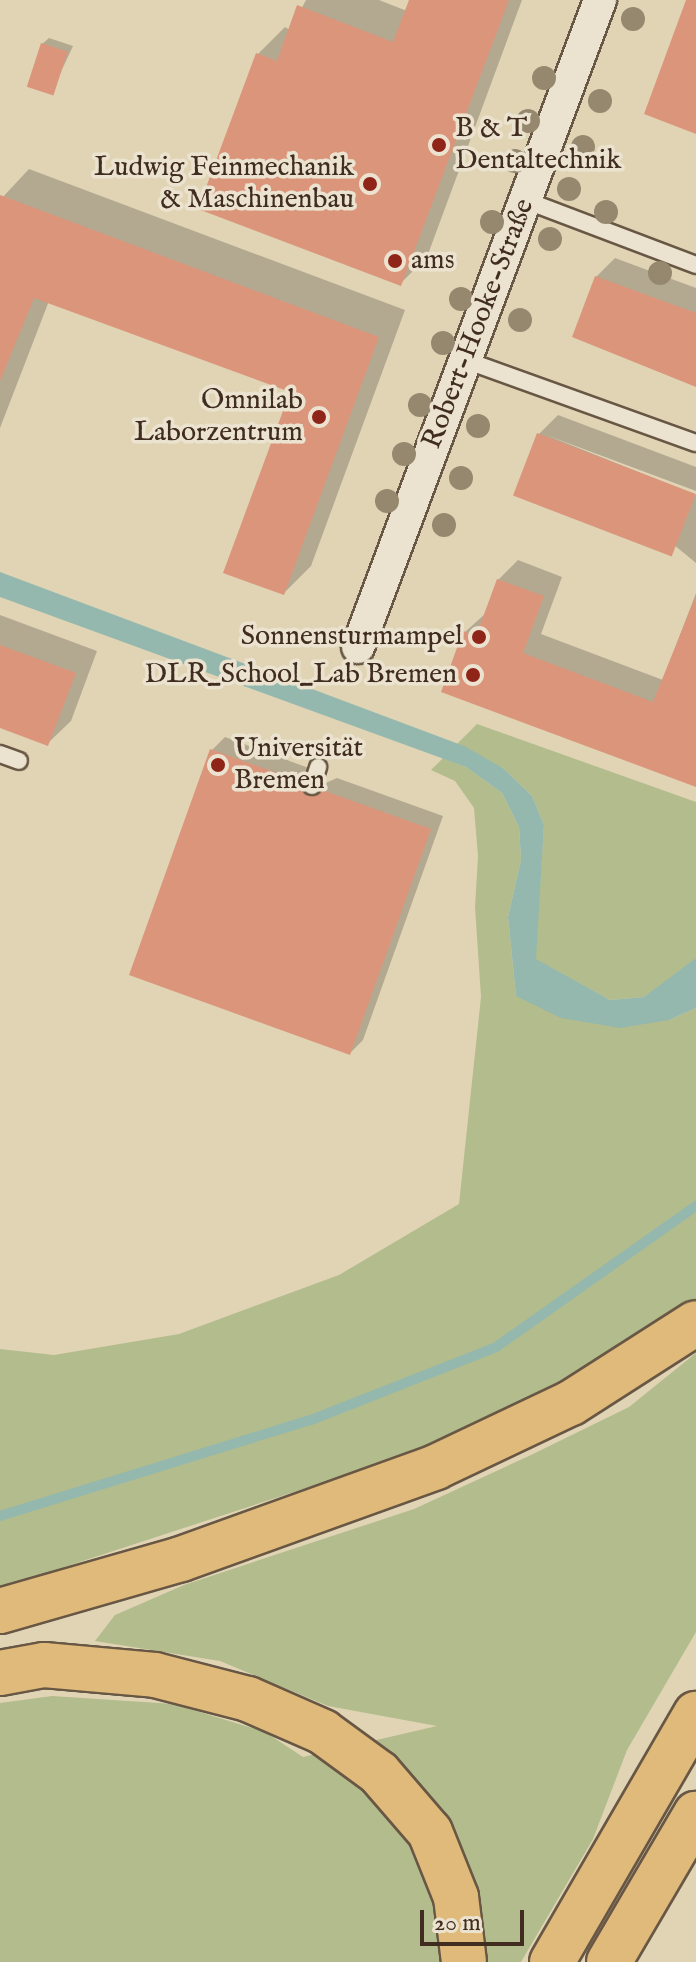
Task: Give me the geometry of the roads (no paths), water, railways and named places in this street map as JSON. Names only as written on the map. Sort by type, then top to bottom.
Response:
[{"type":"highway","points":[[0,1611],[181,1559],[436,1467],[571,1403],[696,1323]]},
{"type":"highway","points":[[0,1673],[44,1665],[155,1675],[248,1699],[323,1732],[379,1773],[430,1832],[456,1897],[464,1962]]},
{"type":"highway","points":[[552,1962],[696,1714]]},
{"type":"highway","points":[[609,1962],[696,1814]]},
{"type":"street","name":"Robert-Hooke-Straße","points":[[358,647],[600,0]]},
{"type":"lane","points":[[525,200],[696,265]]},
{"type":"lane","points":[[465,360],[696,443]]},
{"type":"lane","points":[[0,754],[19,761]]},
{"type":"lane","points":[[312,786],[318,767]]},
{"type":"water","points":[[0,572],[464,746],[503,768],[532,796],[544,825],[536,959],[610,1000],[644,997],[696,958],[696,1008],[669,1020],[620,1028],[561,1018],[516,996],[508,917],[521,860],[519,827],[502,793],[466,767],[0,597]]},
{"type":"waterway","points":[[0,1516],[311,1420],[496,1347],[696,1206]]},
{"type":"place","name":"B & T Dentaltechnik","points":[[439,145]]},
{"type":"place","name":"Ludwig Feinmechanik & Maschinenbau","points":[[370,184]]},
{"type":"place","name":"ams","points":[[395,261]]},
{"type":"place","name":"Omnilab Laborzentrum","points":[[319,417]]},
{"type":"place","name":"Sonnensturmampel","points":[[479,637]]},
{"type":"place","name":"DLR_School_Lab Bremen","points":[[473,675]]},
{"type":"place","name":"Universität Bremen","points":[[218,765]]}]
